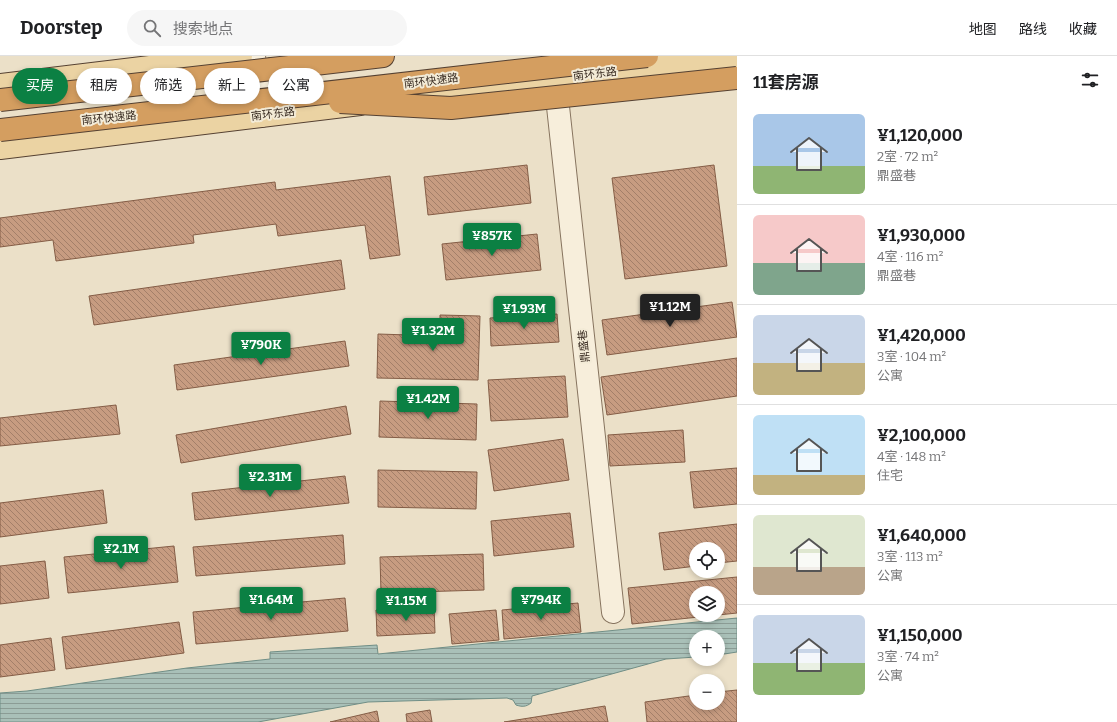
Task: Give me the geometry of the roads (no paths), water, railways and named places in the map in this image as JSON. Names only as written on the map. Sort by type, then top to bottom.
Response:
[{"type":"highway","points":[[276,68],[324,56]]},
{"type":"highway","points":[[281,68],[383,56]]},
{"type":"highway","name":"南环快速路","points":[[0,130],[268,108],[647,56]]},
{"type":"highway","points":[[0,100],[268,69]]},
{"type":"highway","points":[[268,108],[451,108],[737,78]]},
{"type":"main road","points":[[0,85],[241,56]]},
{"type":"main road","name":"南环东路","points":[[0,148],[268,108],[555,79],[628,63],[737,56]]},
{"type":"street","points":[[254,56],[268,108]]},
{"type":"street","name":"鼎盛巷","points":[[555,79],[613,612]]},
{"type":"water","points":[[737,618],[737,652],[725,654],[725,630],[689,630],[689,657],[666,659],[532,696],[531,703],[524,706],[516,705],[513,700],[507,698],[368,702],[258,722],[0,722],[0,693],[27,691],[187,668],[270,659],[270,652],[377,645],[378,654],[697,622],[725,622],[725,619]]}]
